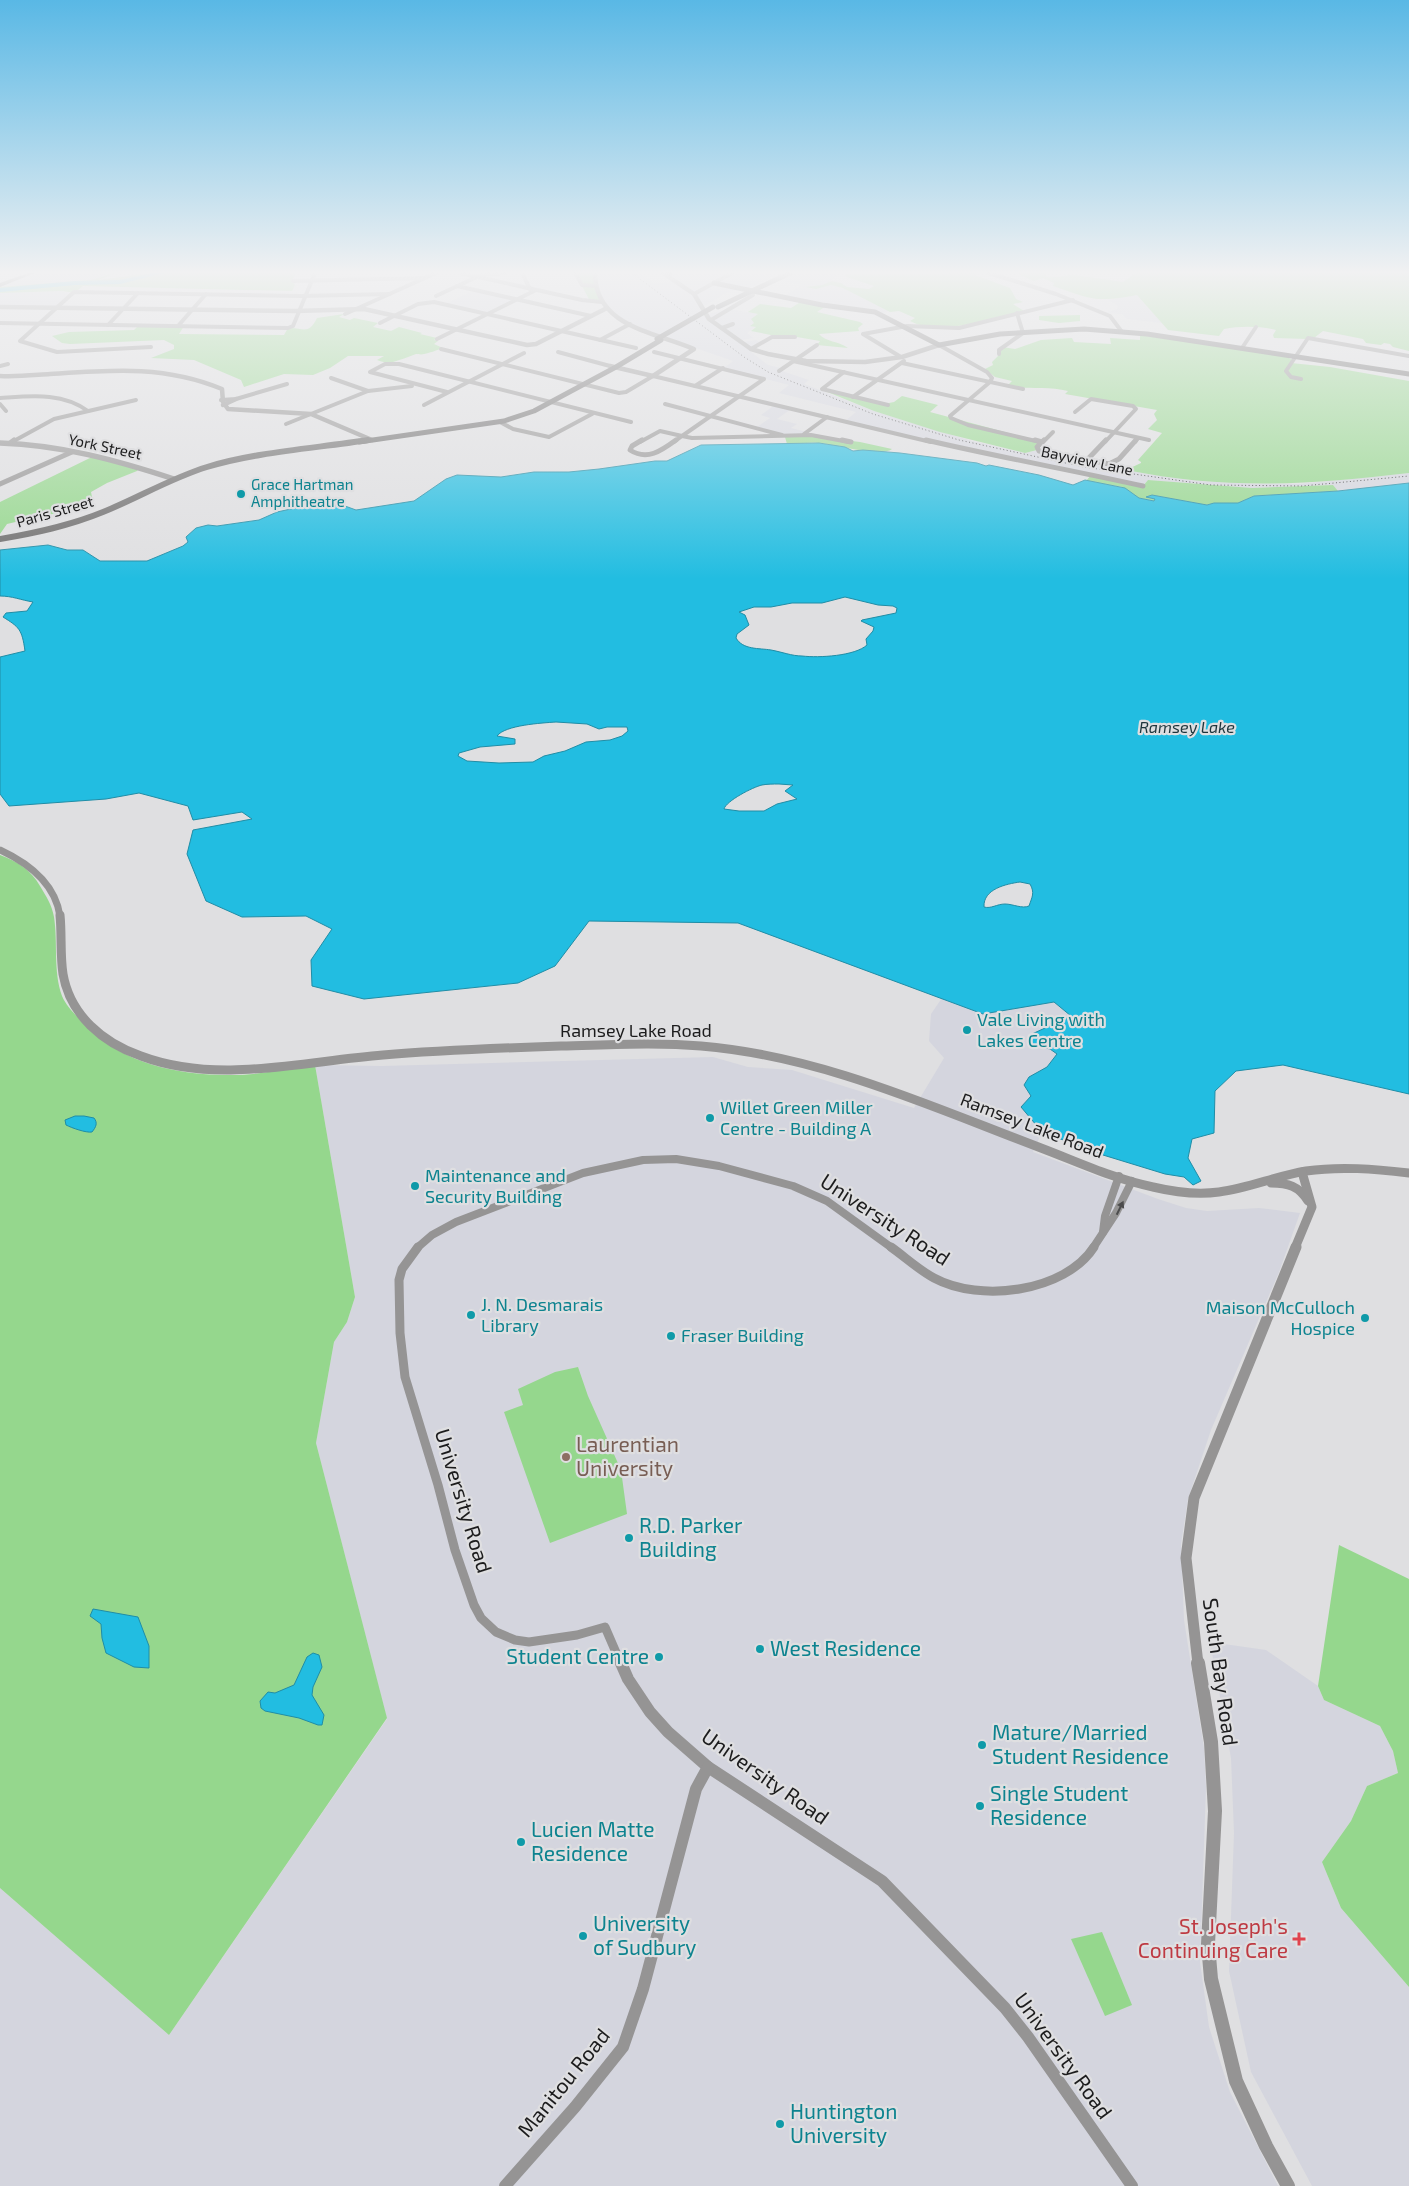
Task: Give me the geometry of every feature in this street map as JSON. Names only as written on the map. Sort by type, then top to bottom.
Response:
[{"type":"main road","name":"Paris Street","points":[[0,539],[32,534],[68,525],[103,512],[172,478],[209,466],[252,457],[500,422],[534,411],[598,375]]},
{"type":"street","points":[[0,376],[33,375]]},
{"type":"street","points":[[184,375],[223,390],[222,403],[228,409],[312,414],[372,440]]},
{"type":"street","points":[[381,375],[447,392]]},
{"type":"street","points":[[443,375],[592,414],[631,422]]},
{"type":"street","points":[[424,405],[480,375]]},
{"type":"street","points":[[545,375],[622,393],[653,376]]},
{"type":"street","points":[[649,375],[653,376]]},
{"type":"street","points":[[695,386],[712,375]]},
{"type":"street","points":[[752,375],[764,378],[711,416],[682,436],[660,451],[650,454],[638,454],[630,450],[635,444],[660,431],[682,436],[700,439],[815,435],[851,442]]},
{"type":"street","points":[[840,375],[822,389],[888,405]]},
{"type":"street","points":[[856,375],[1150,440]]},
{"type":"street","points":[[853,397],[883,375]]},
{"type":"street","points":[[962,375],[1023,389]]},
{"type":"street","points":[[991,375],[990,382],[950,416],[951,418],[968,425],[1042,442]]},
{"type":"street","points":[[1289,375],[1302,379]]},
{"type":"street","name":"Bayview Lane","points":[[653,376],[1009,460],[1025,461],[1143,486]]},
{"type":"street","points":[[331,378],[368,392]]},
{"type":"street","points":[[222,403],[287,384]]},
{"type":"street","points":[[286,424],[368,392],[418,385]]},
{"type":"street","points":[[0,398],[53,397],[81,404],[88,411]]},
{"type":"street","points":[[1075,412],[1091,399],[1136,408],[1086,461]]},
{"type":"street","points":[[10,443],[23,434],[54,419],[136,400]]},
{"type":"street","points":[[0,404],[6,411]]},
{"type":"street","points":[[665,404],[776,432],[784,436]]},
{"type":"street","points":[[500,422],[513,429],[549,437],[592,414]]},
{"type":"street","points":[[803,435],[827,417]]},
{"type":"street","points":[[1053,432],[1037,447],[1038,450],[1086,461],[1112,464],[1138,438]]},
{"type":"street","name":"York Street","points":[[0,443],[72,452],[125,462],[172,478]]},
{"type":"street","points":[[0,484],[72,452]]},
{"type":"street","name":"Ramsey Lake Road","points":[[0,850],[31,867],[44,879],[54,896],[60,918],[64,981],[74,1007],[86,1023],[103,1037],[123,1049],[146,1058],[182,1066],[231,1070],[365,1056],[480,1049],[650,1045],[708,1046],[758,1053],[834,1070],[950,1112],[985,1128],[1132,1181],[1178,1191],[1208,1193],[1319,1169],[1372,1169],[1409,1173]]},
{"type":"street","name":"University Road","points":[[1132,1181],[1114,1219],[1103,1232],[1097,1245],[1079,1265],[1060,1277],[1027,1286],[991,1292],[949,1285],[928,1275],[827,1202],[794,1186],[719,1166],[676,1159],[643,1160],[583,1173],[456,1222],[432,1235],[410,1256],[402,1269],[398,1297],[405,1377],[440,1494],[454,1550],[474,1605],[481,1618],[500,1634],[529,1642],[577,1636],[605,1627],[628,1678],[650,1712],[668,1732],[708,1767],[866,1869],[882,1882],[1005,2008],[1028,2037],[1132,2186]]},
{"type":"street","points":[[1302,1172],[1311,1204]]},
{"type":"street","name":"University Road","points":[[1103,1232],[1105,1216],[1118,1176]]},
{"type":"street","points":[[1261,1182],[1281,1182],[1293,1185],[1303,1193],[1311,1204]]},
{"type":"street","name":"South Bay Road","points":[[1288,2186],[1236,2081],[1211,1979],[1208,1944],[1215,1811],[1212,1752],[1194,1641],[1186,1558],[1194,1498],[1311,1204]]},
{"type":"street","name":"Manitou Road","points":[[505,2186],[575,2107],[623,2048],[643,1989],[696,1789],[708,1767]]},
{"type":"shaded area","points":[[751,375],[794,375],[809,380],[804,384],[874,411],[972,441],[1025,453],[1037,450],[1129,467],[1126,469],[1147,474],[1196,481],[1301,484],[1409,473],[1409,483],[1338,491],[1333,485],[1252,488],[1148,480],[1143,486],[844,422],[856,412],[779,393],[789,385]]},
{"type":"shaded area","points":[[775,405],[791,409],[777,419],[797,424],[791,428],[807,432],[792,437],[757,427],[770,418],[761,415]]},
{"type":"shaded area","name":"Laurentian University","points":[[942,998],[983,1014],[1054,1002],[1071,1016],[1046,1027],[1030,1044],[1050,1049],[1058,1054],[1047,1067],[1029,1077],[1031,1096],[1021,1107],[1042,1132],[1033,1152],[1186,1208],[1207,1211],[1259,1208],[1300,1213],[1279,1272],[1211,1430],[1188,1499],[1181,1544],[1184,1620],[1204,1748],[1206,1787],[1200,1962],[1209,2027],[1230,2092],[1278,2186],[0,2186],[0,1888],[169,2035],[387,1719],[316,1443],[334,1342],[347,1322],[355,1297],[315,1065],[382,1066],[713,1057],[748,1067],[792,1070],[914,1108],[944,1058],[929,1041],[931,1014]]},
{"type":"shaded area","name":"St. Joseph's Continuing Care","points":[[1210,1642],[1266,1650],[1318,1686],[1324,1700],[1380,1726],[1393,1751],[1398,1773],[1367,1786],[1351,1821],[1322,1862],[1341,1908],[1409,1987],[1409,2186],[1312,2186],[1251,2072],[1229,1971],[1234,1833],[1231,1758]]},
{"type":"green space","points":[[229,375],[281,375],[244,387],[241,380]]},
{"type":"green space","points":[[993,375],[1375,375],[1409,381],[1409,473],[1301,483],[1267,484],[1198,481],[1126,470],[1141,463],[1138,460],[1162,433],[1148,429],[1157,420],[1154,414],[1157,410],[1065,394],[1068,391],[1007,386],[1012,381]]},
{"type":"green space","points":[[820,389],[884,404],[894,402],[902,396],[938,405],[930,412],[1042,442],[1037,450],[1025,453],[940,432],[874,411]]},
{"type":"green space","points":[[804,435],[860,442],[892,449],[878,452],[818,443],[787,444],[785,437]]},
{"type":"green space","points":[[94,456],[140,467],[137,471],[107,483],[91,492],[92,497],[84,503],[52,514],[7,524],[0,534],[0,502]]},
{"type":"green space","points":[[1092,474],[1143,486],[1148,480],[1252,488],[1333,485],[1338,491],[1254,496],[1238,503],[1214,503],[1207,505],[1152,495],[1156,499],[1154,501],[1139,498],[1122,487],[1086,481]]},
{"type":"green space","points":[[0,855],[18,863],[28,871],[36,880],[52,908],[59,986],[67,1005],[88,1028],[118,1051],[153,1065],[190,1073],[239,1075],[315,1065],[355,1297],[347,1322],[334,1342],[316,1443],[387,1718],[169,2035],[0,1888]]},
{"type":"green space","points":[[578,1367],[588,1396],[621,1470],[627,1514],[550,1543],[504,1412],[523,1405],[518,1389],[555,1372]]},
{"type":"green space","points":[[1339,1545],[1409,1579],[1409,1987],[1341,1908],[1322,1862],[1351,1821],[1367,1786],[1398,1773],[1393,1751],[1380,1726],[1324,1700],[1318,1686]]},
{"type":"green space","points":[[1102,1932],[1132,2005],[1105,2016],[1071,1939]]},
{"type":"water","name":"Ramsey Lake","points":[[819,443],[845,447],[853,451],[900,453],[977,463],[1039,475],[1073,485],[1085,480],[1125,488],[1139,498],[1154,501],[1155,499],[1146,497],[1152,495],[1207,505],[1214,503],[1238,503],[1254,496],[1338,491],[1409,483],[1409,1094],[1283,1065],[1236,1071],[1215,1091],[1214,1133],[1192,1139],[1188,1158],[1201,1181],[1193,1185],[1184,1177],[1165,1174],[1103,1155],[1042,1132],[1021,1107],[1031,1096],[1024,1085],[1029,1077],[1047,1067],[1057,1054],[1050,1049],[1030,1044],[1032,1034],[1071,1016],[1054,1002],[983,1014],[738,923],[589,921],[555,966],[518,983],[364,999],[312,986],[311,960],[332,929],[306,916],[242,917],[206,901],[187,854],[193,830],[252,819],[242,812],[193,820],[188,806],[139,793],[106,799],[9,806],[0,794],[0,657],[25,651],[21,633],[13,623],[3,617],[6,613],[27,611],[33,602],[0,596],[0,550],[48,545],[67,550],[83,550],[100,561],[147,561],[183,546],[188,542],[186,537],[196,528],[208,525],[217,526],[259,520],[277,512],[323,504],[345,506],[356,510],[414,501],[446,479],[457,475],[501,477],[534,472],[569,472],[667,461],[701,445]],"holes":[[[845,597],[897,608],[896,613],[862,620],[874,627],[866,639],[867,645],[846,654],[818,657],[794,655],[747,647],[736,638],[737,634],[749,625],[745,615],[739,612],[754,607],[771,607],[792,603],[822,603]],[[556,722],[587,724],[599,729],[627,727],[628,731],[622,736],[610,740],[586,742],[565,751],[544,756],[533,762],[499,763],[467,761],[458,756],[459,753],[480,747],[515,744],[515,739],[497,736],[508,729]],[[777,784],[793,785],[785,791],[797,799],[777,804],[764,811],[724,809],[735,798],[753,788]],[[1020,882],[1030,884],[1033,893],[1029,906],[1005,904],[984,907],[987,896],[1002,886]]]},
{"type":"water","points":[[75,1116],[94,1118],[96,1122],[92,1132],[75,1129],[66,1125],[65,1120]]},
{"type":"water","points":[[93,1609],[138,1617],[149,1646],[149,1668],[134,1667],[106,1653],[101,1624],[90,1616]]},
{"type":"water","points":[[313,1653],[319,1655],[322,1667],[313,1687],[312,1695],[324,1715],[322,1725],[265,1711],[261,1708],[260,1701],[268,1692],[275,1693],[294,1685],[307,1657]]},
{"type":"railway","points":[[776,375],[873,414],[959,440],[1084,467],[1211,485],[1302,486],[1409,476]]},
{"type":"place","name":"Grace Hartman Amphitheatre","points":[[241,494]]},
{"type":"place","name":"Vale Living with Lakes Centre","points":[[967,1030]]},
{"type":"place","name":"Willet Green Miller Centre - Building A","points":[[710,1118]]},
{"type":"place","name":"Maintenance and Security Building","points":[[415,1186]]},
{"type":"place","name":"J. N. Desmarais Library","points":[[471,1315]]},
{"type":"place","name":"Maison McCulloch Hospice","points":[[1365,1318]]},
{"type":"place","name":"Fraser Building","points":[[671,1336]]},
{"type":"place","name":"Laurentian University","points":[[566,1457]]},
{"type":"place","name":"R.D. Parker Building","points":[[629,1538]]},
{"type":"place","name":"West Residence","points":[[760,1649]]},
{"type":"place","name":"Student Centre","points":[[659,1657]]},
{"type":"place","name":"Mature/Married Student Residence","points":[[982,1745]]},
{"type":"place","name":"Single Student Residence","points":[[980,1806]]},
{"type":"place","name":"Lucien Matte Residence","points":[[521,1842]]},
{"type":"place","name":"University of Sudbury","points":[[583,1936]]},
{"type":"place","name":"St. Joseph's Continuing Care","points":[[1299,1939]]},
{"type":"place","name":"Huntington University","points":[[780,2124]]}]
